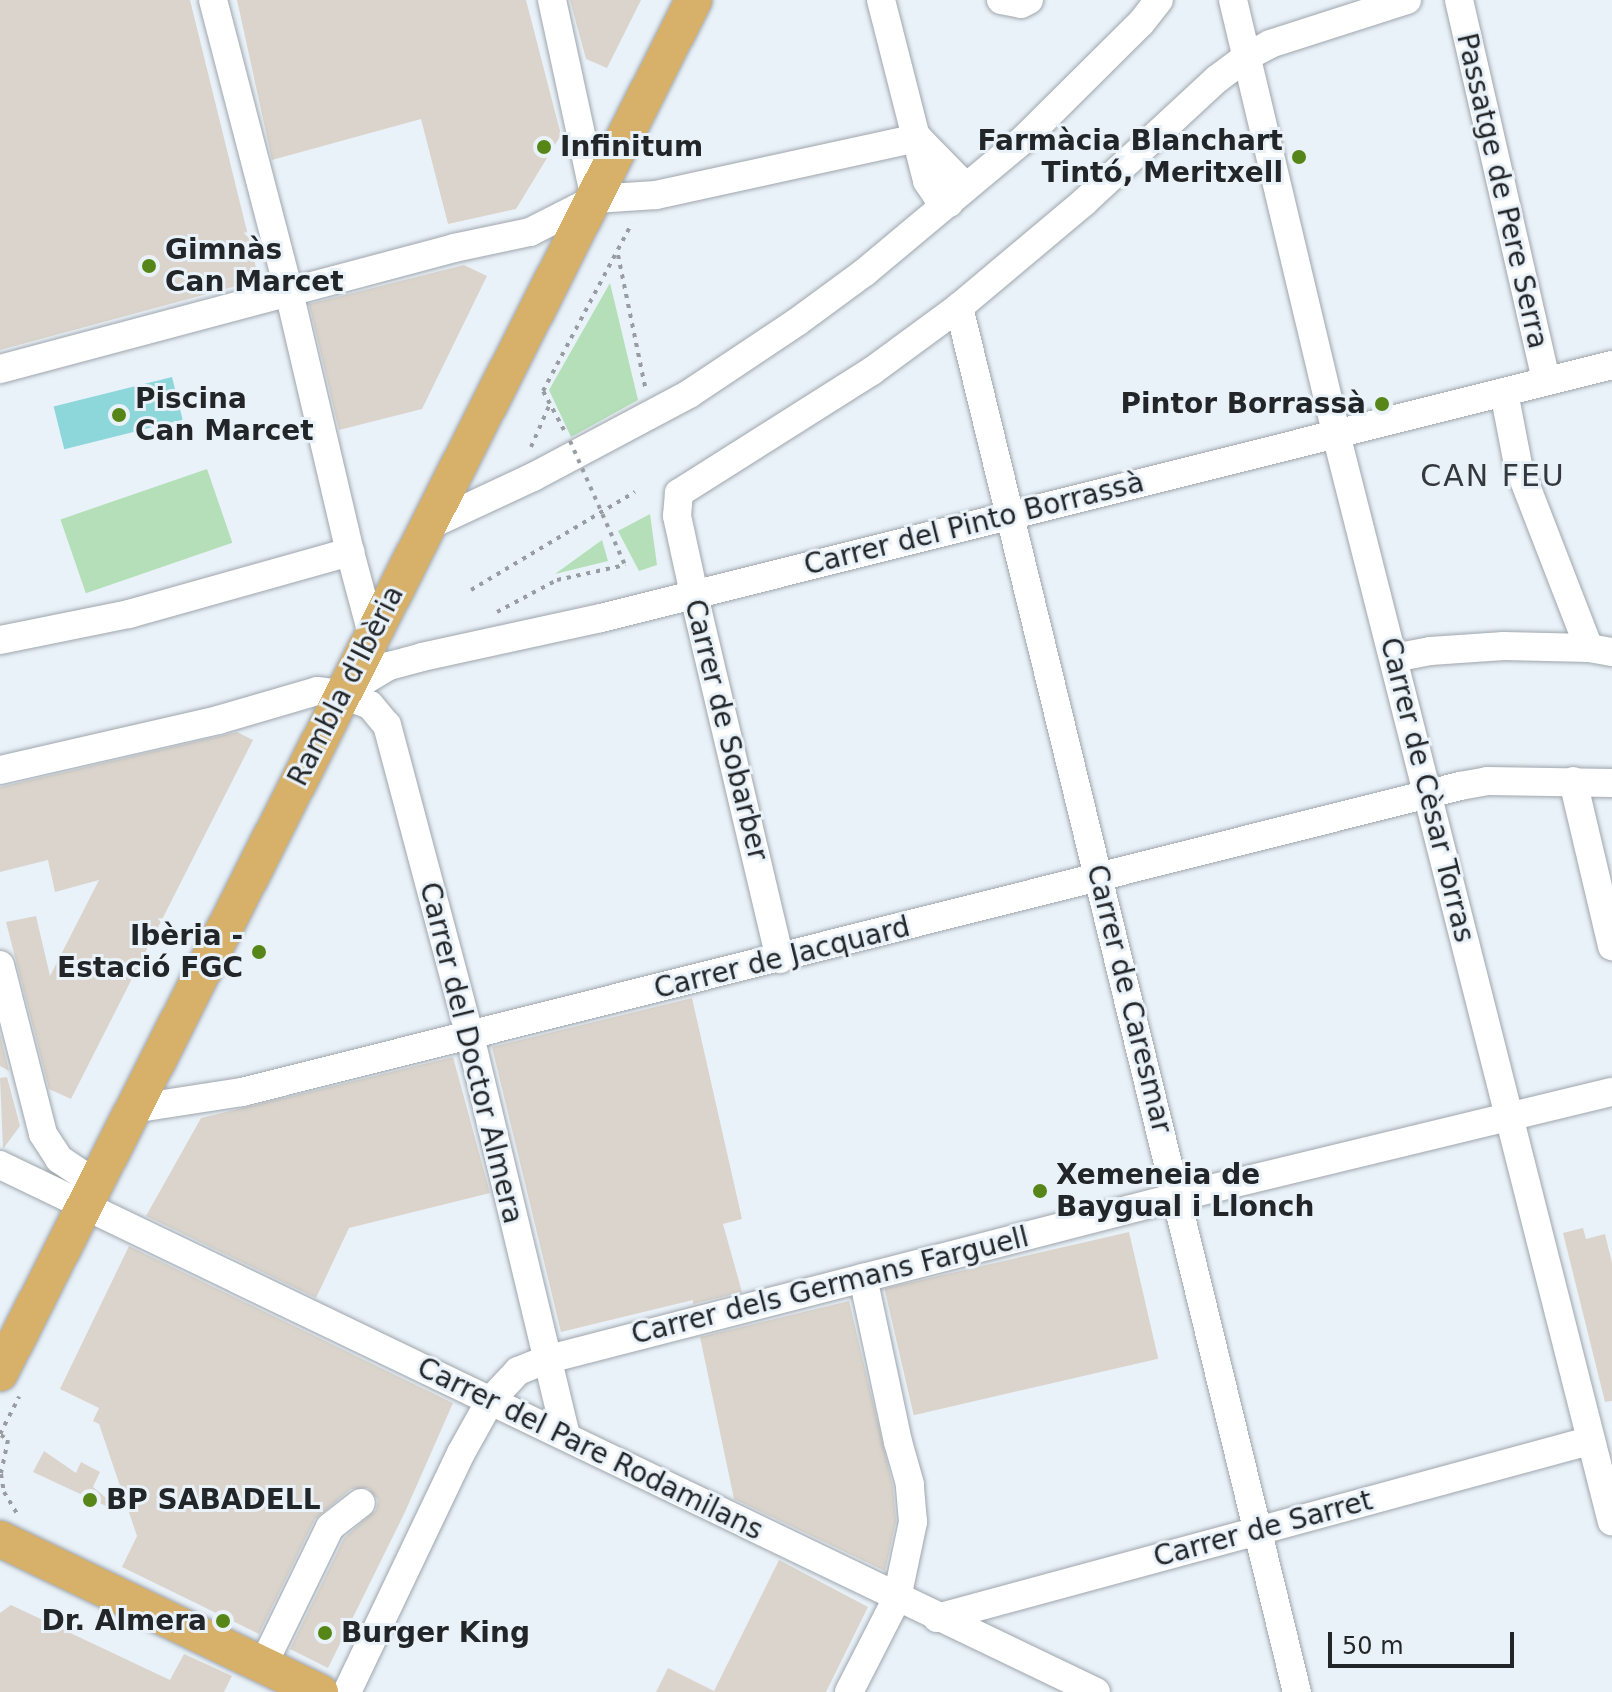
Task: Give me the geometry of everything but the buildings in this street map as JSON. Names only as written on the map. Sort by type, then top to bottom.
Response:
[{"type":"main road","name":"Rambla d'Ibèria","points":[[0,1373],[694,0]]},
{"type":"main road","points":[[12,1531],[263,1665],[320,1692]]},
{"type":"street","points":[[213,0],[289,292],[372,634]]},
{"type":"street","points":[[552,0],[572,79],[595,199]]},
{"type":"street","points":[[881,0],[927,181],[937,196],[949,203]]},
{"type":"street","points":[[1001,0],[1021,4],[1029,0]]},
{"type":"street","points":[[428,526],[533,477],[689,394],[797,322],[949,203],[1025,138],[1141,23],[1159,0]]},
{"type":"street","name":"Carrer de Cèsar Torras","points":[[1233,0],[1336,434],[1612,1522]]},
{"type":"street","points":[[959,307],[1084,202],[1217,79],[1246,57],[1270,44],[1407,0]]},
{"type":"street","name":"Passatge de Pere Serra","points":[[1459,0],[1546,381]]},
{"type":"street","points":[[0,369],[530,232],[595,199],[646,196],[918,138]]},
{"type":"street","name":"Carrer de Sobarber","points":[[780,959],[694,594],[676,500],[683,489],[872,371],[959,307]]},
{"type":"street","name":"Carrer de Caresmar","points":[[959,307],[1297,1692]]},
{"type":"street","name":"Carrer del Pinto Borrassà","points":[[341,694],[389,666],[694,594],[1612,365]]},
{"type":"street","points":[[1394,658],[1430,651],[1504,646],[1600,650],[1518,465],[1504,392]]},
{"type":"street","points":[[0,640],[129,614],[350,552]]},
{"type":"street","points":[[0,770],[218,720],[317,691],[341,694]]},
{"type":"street","name":"Carrer del Doctor Almera","points":[[341,694],[370,705],[387,725],[470,1036],[545,1360],[566,1436]]},
{"type":"street","name":"Carrer de Jacquard","points":[[132,1109],[242,1092],[1487,781],[1612,783]]},
{"type":"street","points":[[1573,781],[1612,946]]},
{"type":"street","points":[[0,965],[47,1141],[89,1195]]},
{"type":"street","name":"Carrer dels Germans Farguell","points":[[490,1401],[518,1371],[545,1360],[1177,1197],[1612,1092]]},
{"type":"street","points":[[0,1165],[89,1195]]},
{"type":"street","name":"Carrer del Pare Rodamilans","points":[[89,1195],[490,1401],[1096,1692]]},
{"type":"street","points":[[849,1692],[897,1598],[913,1522],[910,1484],[863,1278]]},
{"type":"street","points":[[347,1692],[461,1453],[490,1401]]},
{"type":"street","name":"Carrer de Sarret","points":[[937,1618],[1589,1441]]},
{"type":"street","points":[[263,1665],[330,1527],[361,1503]]},
{"type":"path","points":[[494,614],[557,580],[625,565],[570,441],[543,391],[646,196]]},
{"type":"path","points":[[617,253],[652,413]]},
{"type":"path","points":[[538,433],[549,406]]},
{"type":"path","points":[[471,590],[635,492]]},
{"type":"path","points":[[0,1435],[8,1440],[1,1474],[12,1531]]},
{"type":"green space","points":[[610,283],[638,400],[571,437],[549,390]]},
{"type":"green space","points":[[207,469],[232,543],[86,593],[60,519]]},
{"type":"green space","points":[[650,514],[657,565],[639,571],[618,531]]},
{"type":"green space","points":[[602,540],[608,561],[555,574]]},
{"type":"water","name":"Piscina Can Marcet","points":[[172,377],[183,420],[64,449],[54,407]]},
{"type":"place","name":"Infinitum","points":[[544,147]]},
{"type":"place","name":"Farmàcia Blanchart Tintó, Meritxell","points":[[1299,157]]},
{"type":"place","name":"Gimnàs Can Marcet","points":[[149,266]]},
{"type":"place","name":"Pintor Borrassà","points":[[1382,404]]},
{"type":"place","name":"Piscina Can Marcet","points":[[119,415]]},
{"type":"place","name":"Ibèria - Estació FGC","points":[[259,952]]},
{"type":"place","name":"Xemeneia de Baygual i Llonch","points":[[1040,1191]]},
{"type":"place","name":"BP SABADELL","points":[[90,1500]]},
{"type":"place","name":"Dr. Almera","points":[[223,1621]]},
{"type":"place","name":"Burger King","points":[[325,1633]]},
{"type":"district","name":"CAN FEU","points":[[1493,476]]}]
